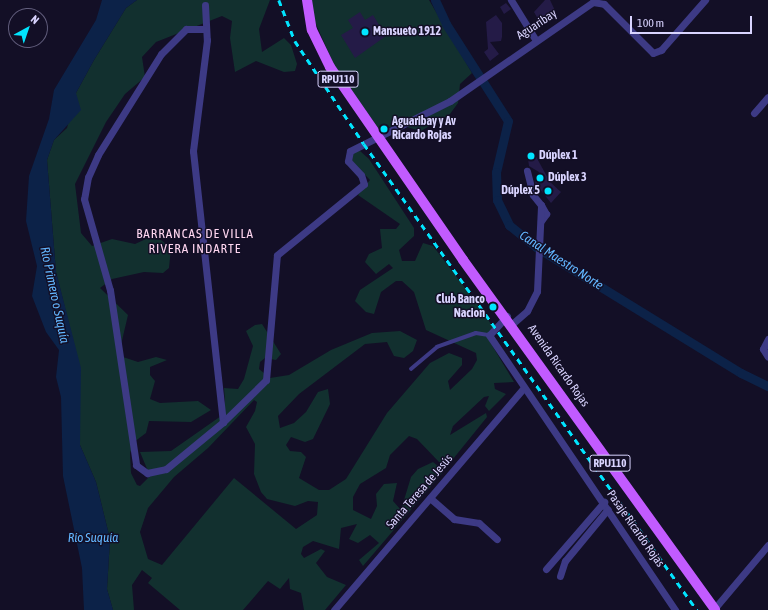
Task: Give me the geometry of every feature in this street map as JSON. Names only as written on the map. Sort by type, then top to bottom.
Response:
[{"type":"main road","name":"RPU110","points":[[307,0],[307,15],[324,56],[380,137]]},
{"type":"main road","name":"Avenida Ricardo Rojas","points":[[380,137],[463,260],[509,320],[715,609]]},
{"type":"street","points":[[511,0],[535,39]]},
{"type":"street","name":"Aguaribay","points":[[223,422],[266,380],[277,255],[359,191],[363,178],[348,161],[348,154],[450,101],[535,39],[599,1],[648,51],[657,52],[705,0]]},
{"type":"street","points":[[204,28],[186,29],[161,54],[98,155],[88,178],[84,199],[110,290],[136,465],[147,473],[166,469],[223,422],[193,151],[207,40],[204,28],[205,5]]},
{"type":"street","points":[[754,113],[768,97]]},
{"type":"street","points":[[489,335],[509,320],[527,311],[537,291],[541,221],[546,214],[533,195],[527,171]]},
{"type":"street","name":"Pasaje Ricardo Rojas","points":[[489,335],[523,389],[604,502],[674,606]]},
{"type":"street","points":[[766,342],[764,353],[768,357]]},
{"type":"street","name":"Santa Teresa de Jesús","points":[[334,610],[523,389]]},
{"type":"street","points":[[430,498],[454,519],[479,522],[497,539]]},
{"type":"street","points":[[546,569],[604,502]]},
{"type":"street","points":[[560,576],[576,547],[608,509]]},
{"type":"street","points":[[715,609],[767,549]]},
{"type":"lane","points":[[411,369],[437,347],[476,333],[489,335]]},
{"type":"green space","points":[[137,0],[270,0],[259,29],[262,52],[284,38],[291,45],[297,64],[295,71],[284,72],[256,61],[235,72],[230,38],[232,21],[222,16],[156,42],[142,57],[145,77],[125,94],[106,122],[75,184],[81,233],[92,246],[112,239],[135,244],[146,239],[161,240],[171,248],[169,268],[163,273],[144,272],[112,279],[100,288],[128,315],[120,349],[123,357],[138,362],[156,357],[167,360],[150,367],[150,375],[155,381],[150,399],[160,403],[198,401],[211,410],[191,422],[149,421],[146,433],[134,442],[130,453],[131,473],[137,485],[140,486],[150,476],[140,452],[171,451],[221,416],[225,401],[224,388],[238,389],[244,379],[253,346],[246,331],[255,325],[262,324],[281,354],[276,360],[265,358],[260,362],[259,369],[270,378],[289,375],[331,350],[372,333],[400,331],[417,340],[413,351],[404,358],[394,356],[387,342],[365,344],[299,394],[278,416],[280,428],[294,423],[306,412],[318,392],[328,389],[330,404],[313,439],[305,442],[291,437],[286,445],[290,451],[301,452],[306,457],[299,478],[319,490],[329,490],[346,479],[387,413],[430,363],[449,353],[462,358],[462,365],[448,381],[450,390],[472,369],[477,360],[476,353],[426,330],[414,292],[402,281],[396,281],[381,292],[374,314],[366,312],[355,301],[360,290],[393,268],[389,264],[376,274],[365,262],[369,254],[382,248],[380,229],[396,229],[400,224],[358,195],[370,180],[352,161],[353,152],[360,151],[369,159],[414,228],[414,236],[399,250],[402,261],[415,261],[423,243],[433,246],[485,314],[493,328],[487,337],[514,382],[494,383],[495,389],[506,394],[489,411],[485,406],[489,396],[484,397],[453,426],[450,435],[486,413],[487,417],[449,464],[439,462],[417,439],[409,436],[390,455],[386,468],[360,484],[353,497],[353,510],[371,519],[377,506],[376,494],[384,484],[397,483],[393,501],[401,510],[411,477],[418,469],[433,462],[444,471],[363,566],[359,560],[379,543],[370,535],[358,543],[349,539],[357,524],[341,528],[339,549],[313,541],[303,547],[301,554],[304,558],[321,549],[325,551],[316,563],[327,577],[346,585],[325,610],[304,610],[301,593],[290,589],[289,578],[280,589],[268,581],[243,610],[180,610],[148,583],[152,578],[142,570],[132,585],[134,610],[113,610],[107,589],[110,539],[96,482],[80,445],[80,368],[56,272],[47,160],[54,140],[67,128],[76,93],[94,60],[126,8]],"holes":[[[254,400],[257,402],[255,411],[246,427],[255,444],[254,474],[261,492],[267,499],[295,506],[308,501],[318,502],[317,515],[296,529],[234,478],[162,565],[148,559],[140,532],[148,508],[174,477],[208,448]]]},
{"type":"green space","points":[[310,0],[429,0],[472,73],[460,84],[458,103],[450,114],[421,131],[396,124],[381,132],[335,67],[312,15]]},
{"type":"water","name":"Río Suquía","points":[[102,0],[137,0],[126,8],[94,60],[76,93],[81,110],[54,140],[47,160],[56,272],[81,368],[80,445],[96,482],[110,539],[107,589],[113,610],[84,610],[82,568],[63,476],[61,397],[56,377],[59,350],[46,332],[32,296],[37,266],[26,221],[29,176],[49,119],[54,90],[96,20]]},
{"type":"building","points":[[545,0],[550,0],[558,17],[542,26],[534,12]]},
{"type":"building","points":[[506,3],[511,9],[504,14],[500,7]]},
{"type":"building","name":"Mansueto 1912","points":[[360,12],[365,20],[373,15],[386,36],[355,58],[341,35],[353,28],[348,20]]},
{"type":"building","points":[[496,15],[502,23],[502,37],[501,41],[490,42],[499,54],[490,61],[484,52],[488,49],[486,22]]},
{"type":"building","points":[[533,151],[550,182],[561,192],[551,203],[535,183],[539,172],[529,166],[527,152]]},
{"type":"waterway","name":"Canal Maestro Norte","points":[[435,0],[446,24],[508,121],[496,172],[497,200],[509,225],[536,247],[741,373],[768,386]]},
{"type":"railway","points":[[279,0],[295,41],[364,144],[697,610]]},
{"type":"place","name":"Mansueto 1912","points":[[365,32]]},
{"type":"place","name":"Aguaribay y Av Ricardo Rojas","points":[[384,129]]},
{"type":"place","name":"Dúplex 1","points":[[531,156]]},
{"type":"place","name":"Dúplex 3","points":[[540,178]]},
{"type":"place","name":"Dúplex 5","points":[[548,191]]},
{"type":"place","name":"Club Banco Nacion","points":[[493,307]]},
{"type":"district","name":"BARRANCAS DE VILLA RIVERA INDARTE","points":[[195,242]]},
{"type":"water label","name":"Río Primero o Suquía","points":[[54,295]]}]
